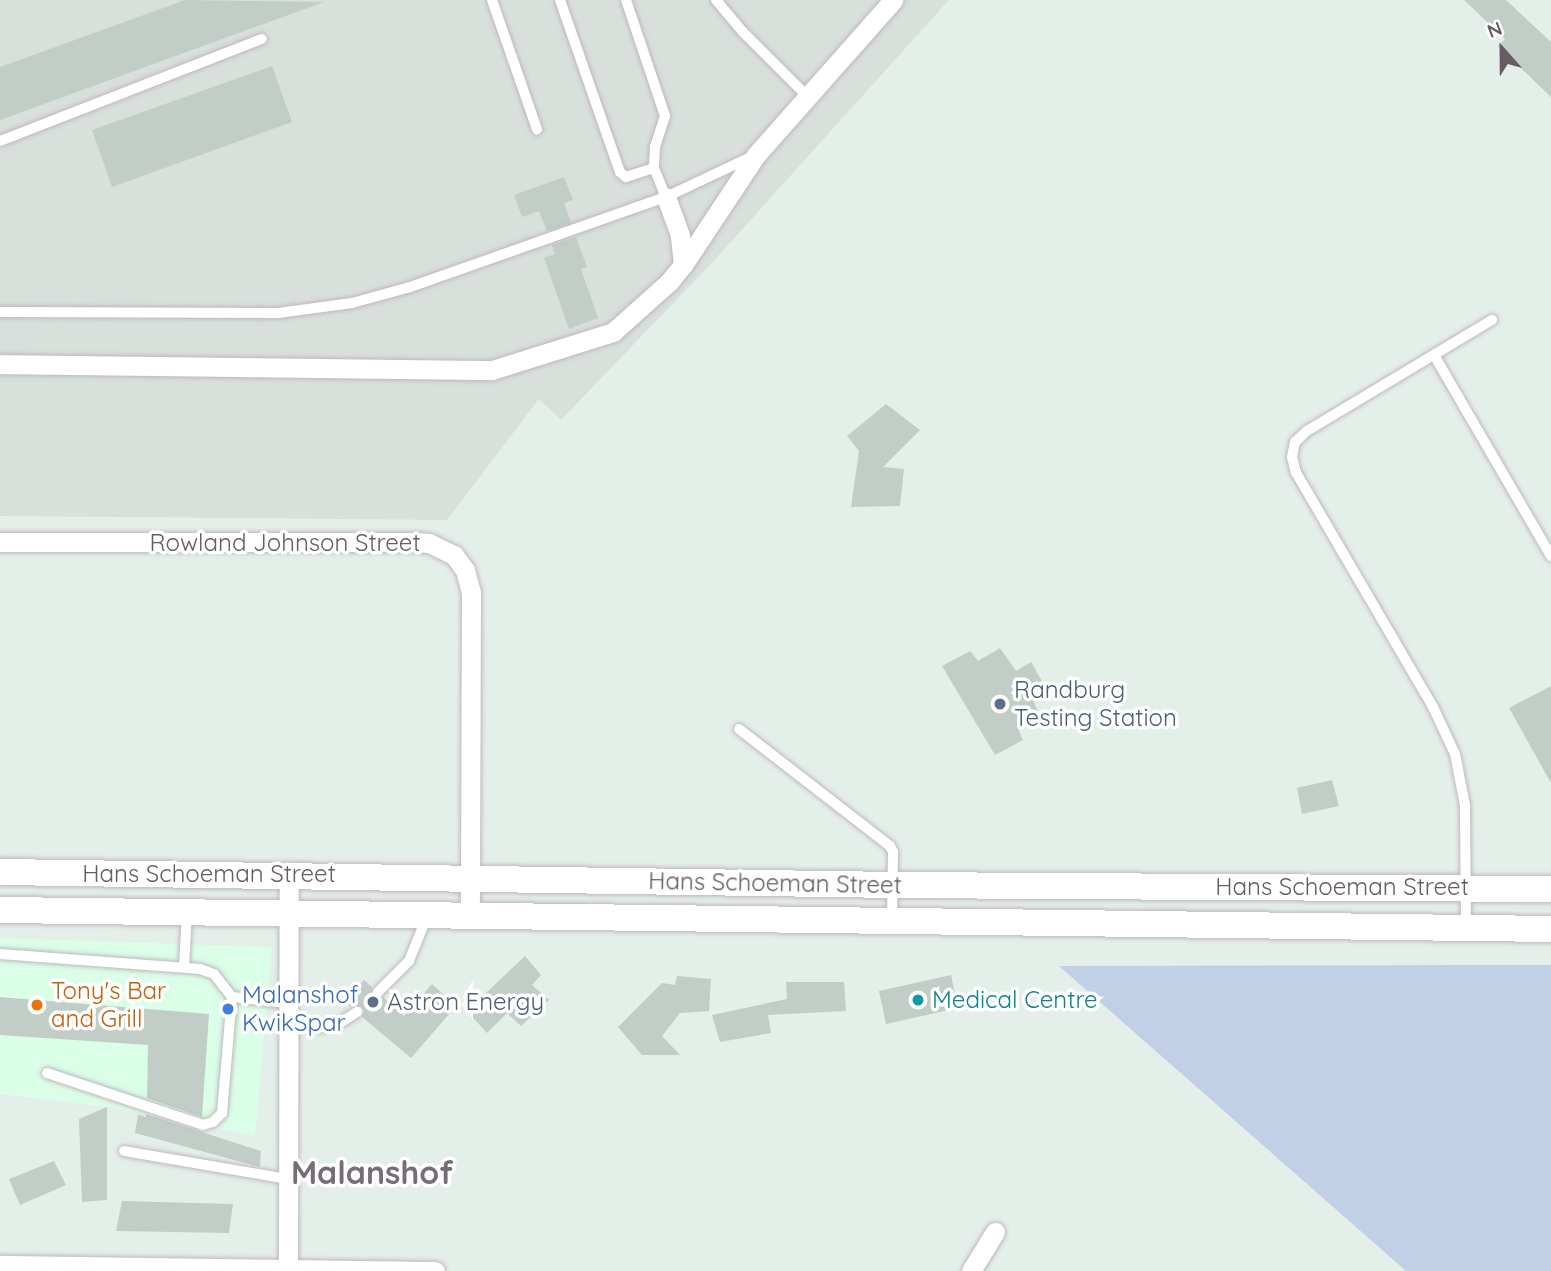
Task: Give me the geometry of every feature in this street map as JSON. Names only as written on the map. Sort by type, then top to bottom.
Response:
[{"type":"main road","name":"Hans Schoeman Street","points":[[0,872],[893,885],[1551,889]]},
{"type":"main road","name":"Hans Schoeman Street","points":[[0,910],[1551,929]]},
{"type":"street","points":[[0,364],[492,370],[613,332],[670,282],[756,155],[894,0]]},
{"type":"street","points":[[666,197],[680,235],[683,265]]},
{"type":"street","name":"Rowland Johnson Street","points":[[0,542],[416,542],[429,543],[454,555],[466,570],[471,592],[470,916]]},
{"type":"street","points":[[288,1271],[289,875]]},
{"type":"street","points":[[971,1271],[995,1232]]},
{"type":"street","points":[[0,1265],[435,1271]]},
{"type":"lane","points":[[492,0],[537,129]]},
{"type":"lane","points":[[560,0],[620,172],[626,177],[654,168]]},
{"type":"lane","points":[[626,0],[665,116],[654,147],[654,168],[666,197]]},
{"type":"lane","points":[[716,0],[741,31],[808,98]]},
{"type":"lane","points":[[0,141],[262,39]]},
{"type":"lane","points":[[0,312],[239,314],[278,313],[352,303],[410,288],[666,197],[756,155]]},
{"type":"lane","points":[[1466,928],[1465,806],[1455,754],[1433,707],[1296,473],[1292,457],[1295,442],[1307,431],[1492,320]]},
{"type":"lane","points":[[1434,355],[1551,556]]},
{"type":"lane","points":[[739,729],[884,839],[893,852],[891,921]]},
{"type":"lane","points":[[184,968],[187,912]]},
{"type":"lane","points":[[377,992],[409,961],[427,916]]},
{"type":"lane","points":[[0,954],[184,968],[214,974],[232,997],[332,1025],[357,1012]]},
{"type":"lane","points":[[47,1073],[190,1123],[202,1125],[213,1122],[222,1113],[232,997]]},
{"type":"lane","points":[[124,1151],[288,1179]]},
{"type":"shaded area","points":[[0,0],[949,0],[710,265],[561,420],[539,399],[447,520],[0,516]]},
{"type":"shaded area","points":[[0,938],[272,947],[255,1136],[107,1107],[0,1094]]},
{"type":"shaded area","points":[[1551,965],[1551,1271],[1406,1271],[1059,966]]},
{"type":"building","points":[[185,0],[324,2],[0,120],[0,67]]},
{"type":"building","points":[[1464,0],[1506,0],[1551,42],[1551,97],[1498,46],[1505,39]]},
{"type":"building","points":[[272,66],[292,122],[112,187],[92,130]]},
{"type":"building","points":[[564,177],[573,200],[564,203],[571,223],[547,231],[539,211],[522,217],[514,195]]},
{"type":"building","points":[[576,237],[587,267],[581,269],[598,318],[569,329],[544,258],[555,254],[552,245]]},
{"type":"building","points":[[886,404],[920,430],[883,467],[904,469],[900,506],[851,507],[859,451],[847,436]]},
{"type":"building","name":"Randburg Testing Station","points":[[1000,648],[1016,671],[1031,662],[1043,683],[1030,692],[1040,717],[1017,727],[1023,740],[995,755],[942,666],[970,651],[978,661]]},
{"type":"building","points":[[1551,686],[1551,783],[1509,708]]},
{"type":"building","points":[[1332,780],[1339,806],[1302,814],[1297,788]]},
{"type":"building","points":[[525,956],[541,975],[532,985],[549,1000],[521,1026],[507,1013],[487,1033],[467,1011]]},
{"type":"building","name":"Medical Centre","points":[[951,975],[958,1008],[886,1024],[879,991]]},
{"type":"building","points":[[677,976],[711,979],[709,1011],[680,1013],[662,1036],[680,1055],[642,1055],[618,1027],[662,983],[675,985]]},
{"type":"building","points":[[364,980],[372,987],[373,998],[383,997],[404,1016],[432,984],[456,1006],[411,1058],[362,1017],[364,1011],[361,1006],[351,1007],[345,1001]]},
{"type":"building","points":[[786,982],[844,982],[846,1011],[768,1015],[771,1033],[720,1042],[712,1015],[787,999]]},
{"type":"building","points":[[0,997],[209,1014],[202,1117],[147,1098],[148,1045],[0,1035]]},
{"type":"building","points":[[107,1107],[107,1200],[82,1202],[79,1119]]},
{"type":"building","points":[[146,1114],[261,1151],[260,1167],[135,1133],[138,1115],[146,1117]]},
{"type":"building","points":[[54,1161],[66,1185],[20,1205],[9,1179]]},
{"type":"building","points":[[122,1201],[233,1204],[229,1233],[116,1231]]},
{"type":"place","name":"Randburg Testing Station","points":[[1000,704]]},
{"type":"place","name":"Medical Centre","points":[[918,1000]]},
{"type":"place","name":"Astron Energy","points":[[373,1002]]},
{"type":"place","name":"Tony's Bar and Grill","points":[[37,1005]]},
{"type":"place","name":"Malanshof KwikSpar","points":[[228,1009]]},
{"type":"district","name":"Malanshof","points":[[372,1172]]}]
